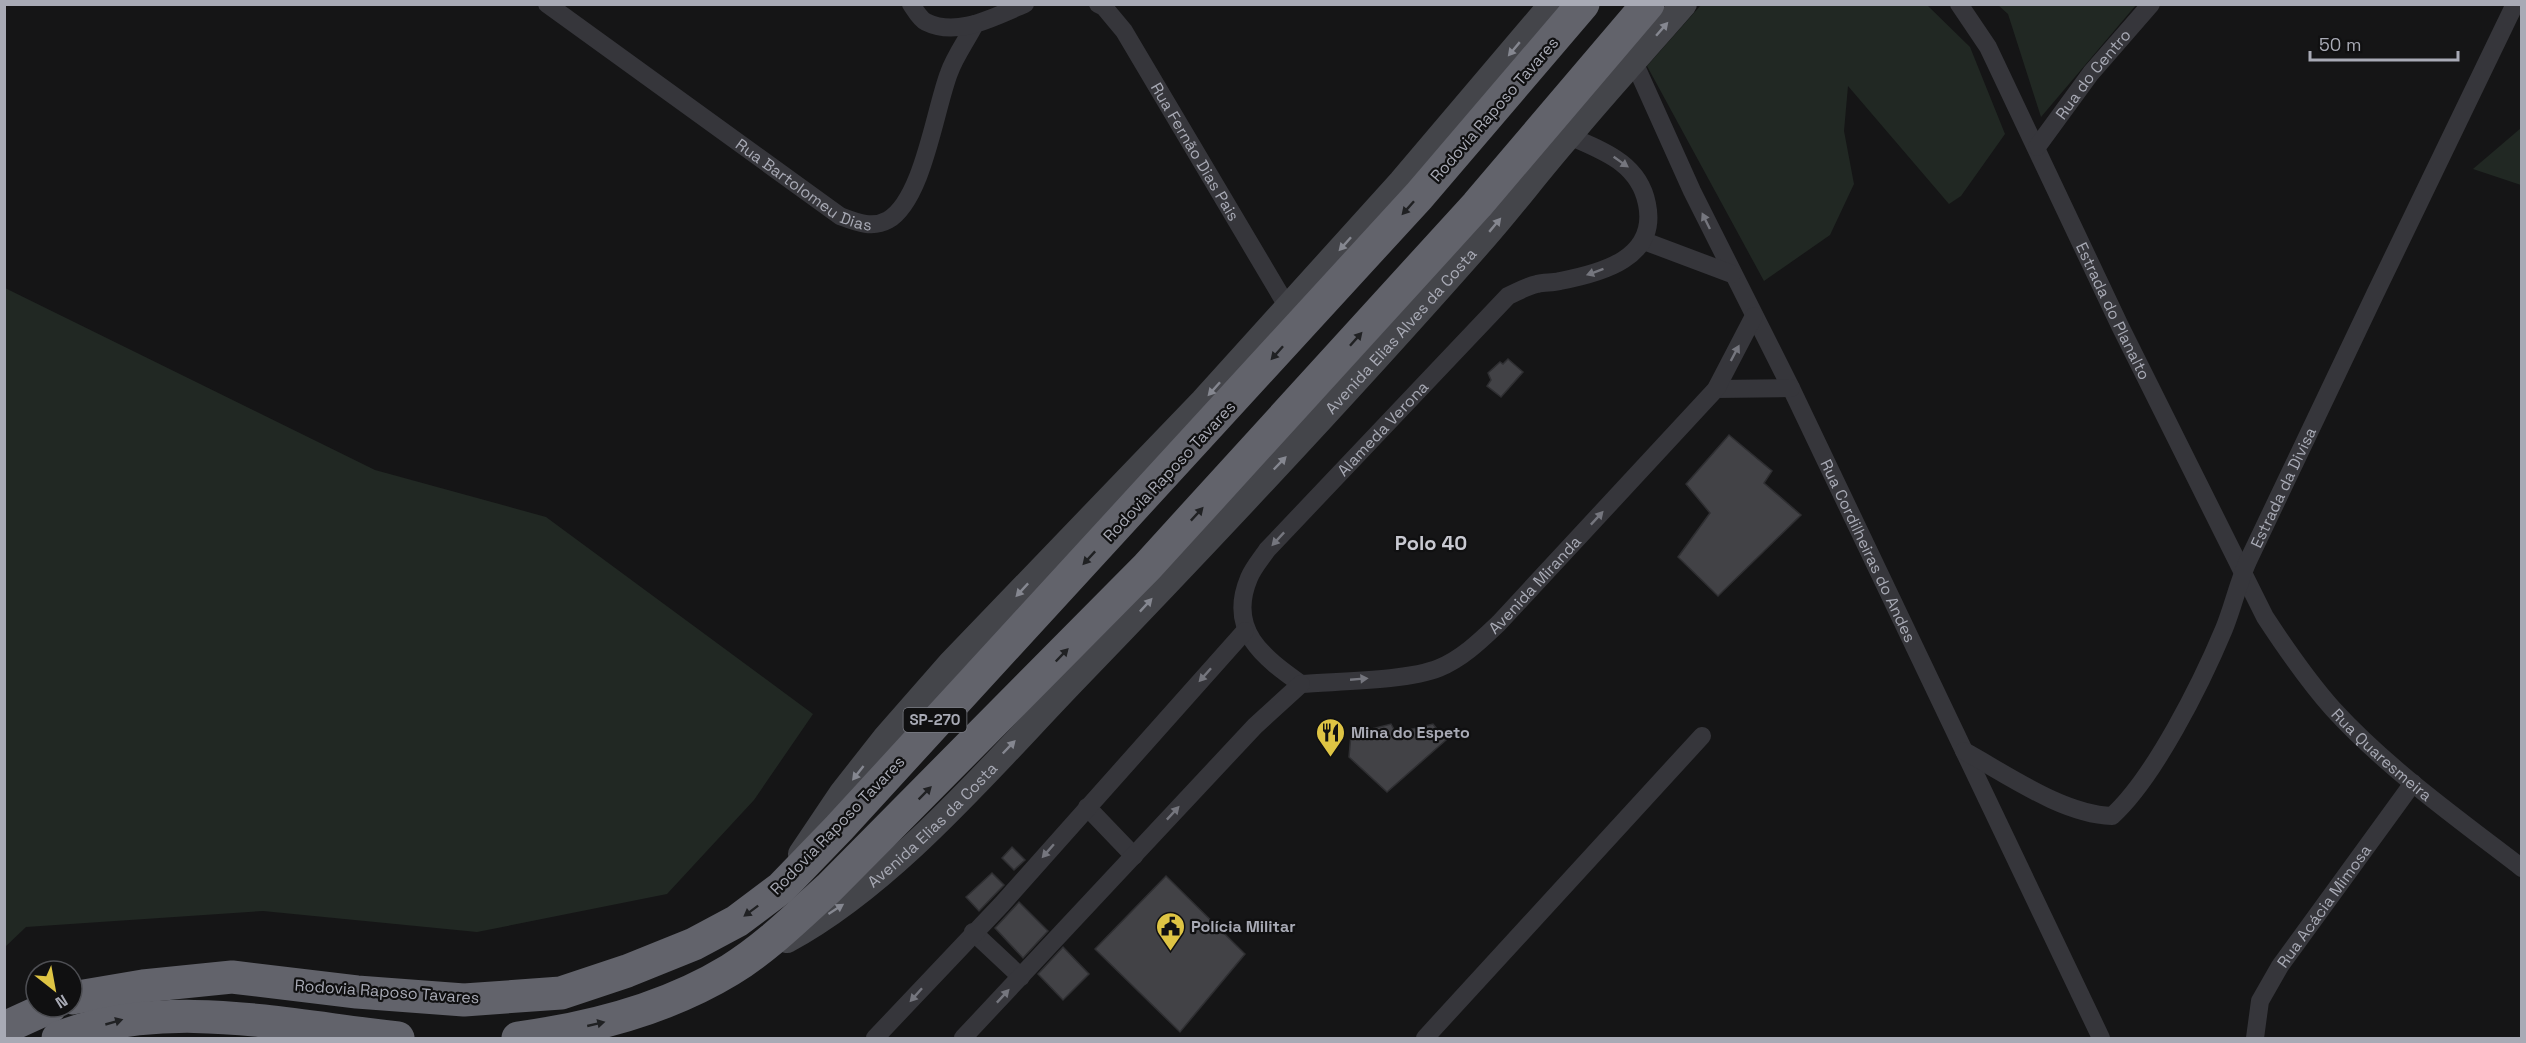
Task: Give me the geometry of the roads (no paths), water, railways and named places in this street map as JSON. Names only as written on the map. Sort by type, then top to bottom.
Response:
[{"type":"highway","name":"Rodovia Raposo Tavares","points":[[84,996],[143,986],[232,977],[357,992],[464,1000],[561,993],[627,971],[694,944],[737,921],[781,888],[1234,400],[1419,196],[1583,4]]},
{"type":"highway","name":"SP-270","points":[[518,1038],[557,1033],[626,1017],[678,997],[731,970],[788,925],[829,888],[1148,567],[1477,205],[1648,4]]},
{"type":"highway","points":[[58,1038],[126,1019],[201,1017],[274,1022],[398,1038]]},
{"type":"highway","points":[[4,1028],[24,1019]]},
{"type":"main road","points":[[781,888],[818,826],[900,721],[950,664],[1203,401],[1401,182],[1552,4]]},
{"type":"main road","name":"Avenida Elias Alves da Costa","points":[[1106,647],[1303,439],[1486,236],[1684,4]]},
{"type":"main road","name":"Avenida Elias da Costa","points":[[731,970],[807,928],[846,902],[890,866],[959,799],[1106,647]]},
{"type":"street","name":"Rua Bartolomeu Dias","points":[[547,4],[840,216],[868,226],[889,220],[907,201],[925,157],[949,72],[975,24]]},
{"type":"street","points":[[910,4],[925,21],[949,29],[975,24],[1025,4]]},
{"type":"street","name":"Rua Fernão Dias Pais","points":[[1098,4],[1104,7],[1124,31],[1287,306]]},
{"type":"street","name":"Estrada do Planalto","points":[[1959,4],[1988,47],[2120,326],[2265,617]]},
{"type":"street","name":"Rua do Centro","points":[[2037,147],[2091,73],[2151,4]]},
{"type":"street","name":"Estrada da Divisa","points":[[1964,751],[2067,807],[2090,815],[2112,816],[2129,801],[2149,772],[2198,685],[2224,628],[2242,573],[2382,277],[2515,4]]},
{"type":"street","name":"Rua Cordilheiras do Andes","points":[[1634,62],[1732,274],[1791,388],[2101,1038]]},
{"type":"street","points":[[1569,136],[1609,154],[1631,169],[1644,190],[1650,217],[1649,231],[1644,241],[1732,274]]},
{"type":"street","name":"Alameda Verona","points":[[1245,632],[1243,605],[1249,578],[1267,550],[1508,297],[1539,283],[1575,278],[1608,267],[1624,260],[1644,241]]},
{"type":"street","name":"Avenida Miranda","points":[[1301,684],[1439,668],[1469,650],[1499,623],[1716,389],[1754,316]]},
{"type":"street","points":[[1716,389],[1791,388]]},
{"type":"street","name":"Rua Quaresmeira","points":[[2265,617],[2290,654],[2334,710],[2413,783],[2522,868]]},
{"type":"street","points":[[875,1038],[1245,632],[1268,661],[1301,684],[1255,726],[963,1038]]},
{"type":"street","points":[[1425,1038],[1702,736]]},
{"type":"street","name":"Rua Acácia Mimosa","points":[[2255,1038],[2260,1001],[2280,966],[2413,783]]},
{"type":"street","points":[[1087,807],[1134,856]]},
{"type":"street","points":[[974,932],[1021,977]]},
{"type":"place","name":"Mina do Espeto","points":[[1330,758]]},
{"type":"place","name":"Polícia Militar","points":[[1170,952]]},
{"type":"district","name":"Polo 40","points":[[1431,543]]}]
